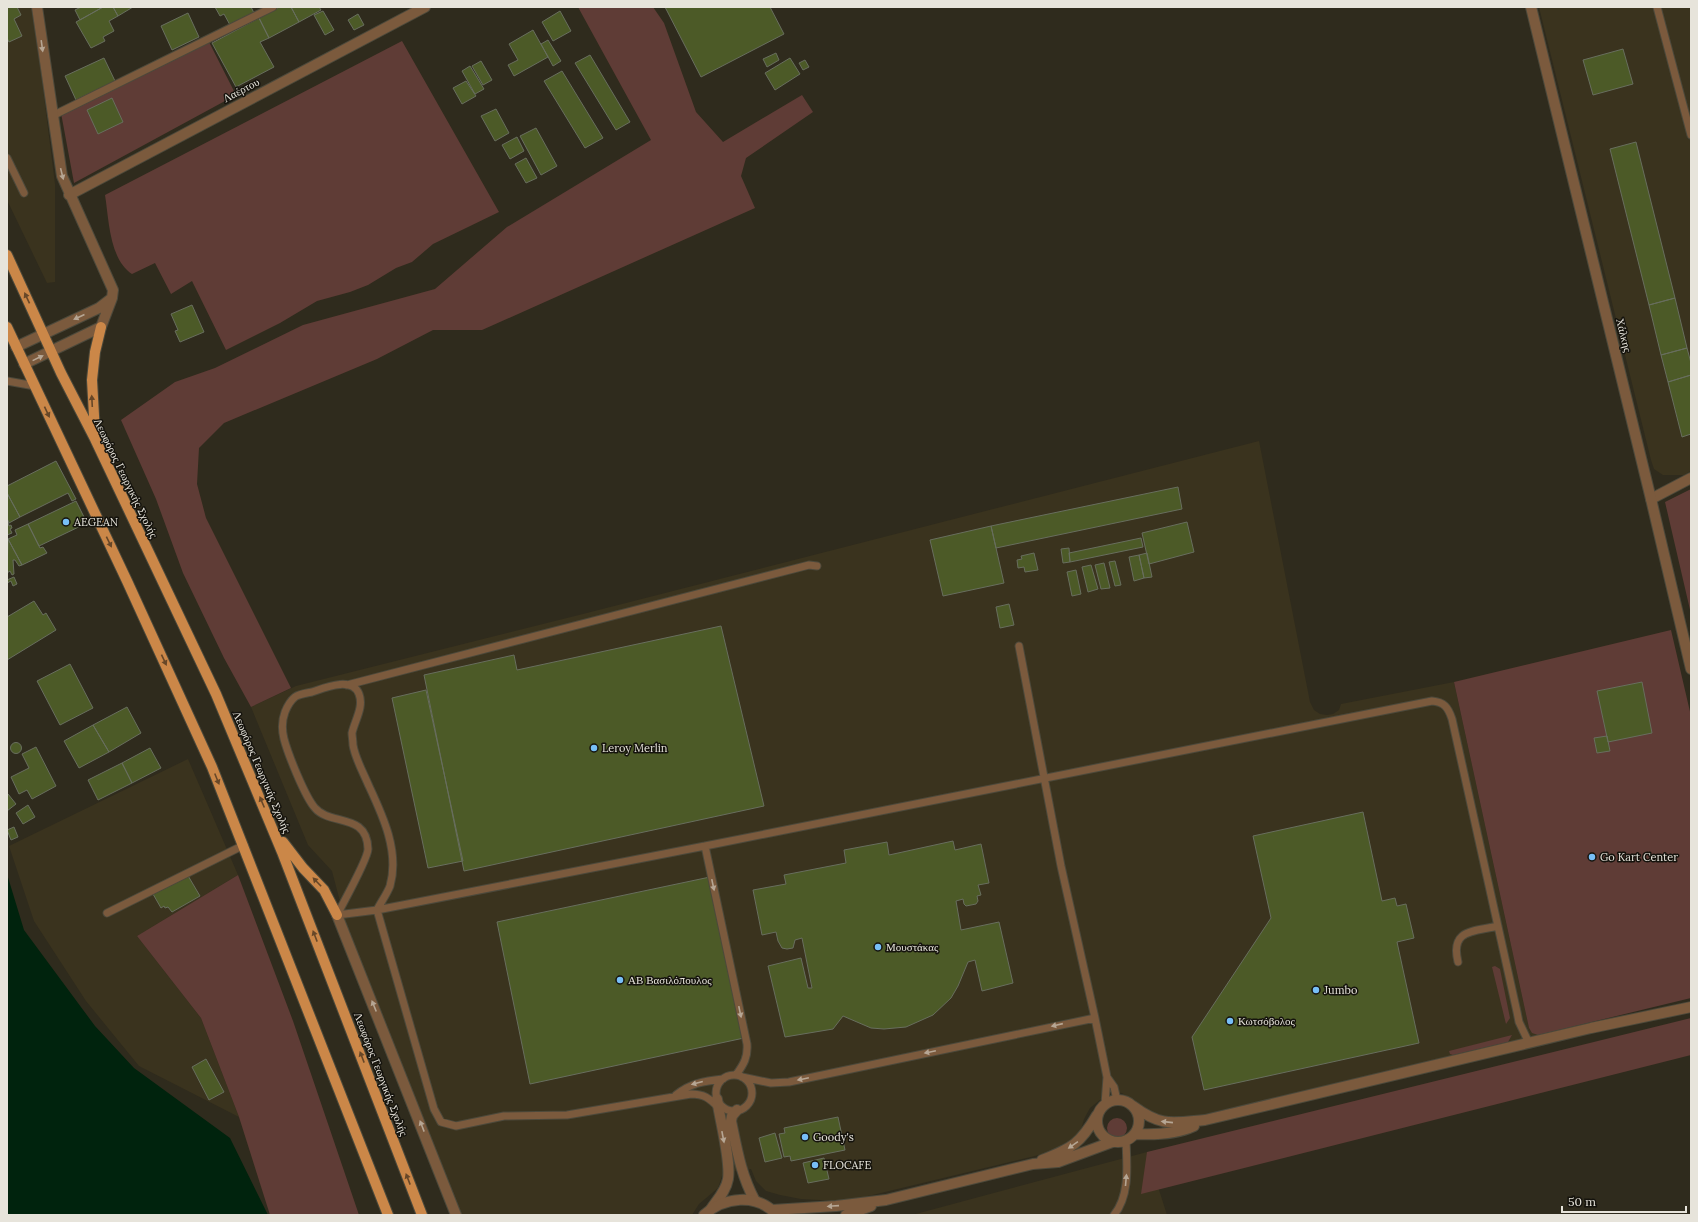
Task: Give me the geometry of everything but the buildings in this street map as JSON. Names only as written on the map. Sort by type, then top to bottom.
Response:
[{"type":"main road","points":[[7,255],[44,333]]},
{"type":"main road","points":[[7,327],[171,675],[212,767],[244,845],[388,1215]]},
{"type":"main road","points":[[95,439],[92,380],[95,352],[101,327]]},
{"type":"main road","name":"Λεωφόρος Γεωργικής Σχολής","points":[[44,333],[216,694],[272,826],[422,1215]]},
{"type":"main road","points":[[272,826],[292,856],[324,890],[337,915]]},
{"type":"street","points":[[24,364],[101,327],[112,298],[113,290],[69,196],[62,176],[37,7]]},
{"type":"street","name":"Λαέρτου","points":[[69,196],[425,7]]},
{"type":"street","name":"Χάλκης","points":[[1531,7],[1691,669]]},
{"type":"street","points":[[16,347],[99,308],[112,298]]},
{"type":"street","points":[[1651,499],[1691,478]]},
{"type":"street","points":[[337,915],[456,1215]]},
{"type":"street","points":[[846,1215],[886,1200],[1032,1164],[1069,1149],[1078,1143],[1105,1104],[1117,1100],[1129,1102],[1156,1120],[1182,1122],[1205,1120],[1592,1028],[1691,1007]]},
{"type":"street","points":[[707,1212],[723,1192],[728,1180],[728,1163],[717,1103]]},
{"type":"street","points":[[1032,1164],[1058,1162],[1112,1142],[1126,1142],[1136,1134],[1140,1123],[1139,1116],[1133,1106]]},
{"type":"street","points":[[738,1110],[732,1116],[731,1121],[738,1157],[743,1178],[756,1201]]},
{"type":"street","points":[[1098,1115],[1098,1129],[1101,1135],[1112,1142]]},
{"type":"street","points":[[1136,1134],[1150,1135],[1172,1132],[1191,1127],[1205,1120]]},
{"type":"street","points":[[707,1212],[721,1203],[744,1199],[756,1201],[775,1212],[886,1200]]},
{"type":"lane","points":[[52,116],[273,7]]},
{"type":"lane","points":[[1657,7],[1691,135]]},
{"type":"lane","points":[[7,158],[24,193]]},
{"type":"lane","points":[[7,381],[35,386]]},
{"type":"lane","points":[[346,685],[809,565],[817,566]]},
{"type":"lane","points":[[1018,646],[1064,879],[1107,1077],[1105,1104]]},
{"type":"lane","points":[[337,915],[368,850],[366,838],[360,828],[351,822],[329,816],[316,809],[306,793],[284,739],[283,728],[283,716],[288,705],[295,697],[337,684],[346,685],[353,688],[359,694],[360,703],[352,734],[354,751],[382,814],[391,852],[392,866],[389,887],[377,910],[434,1109],[440,1122],[456,1126],[504,1116],[567,1115],[675,1095],[691,1094],[703,1095],[723,1107],[738,1110],[748,1104],[751,1098],[750,1086],[739,1076]]},
{"type":"lane","points":[[337,915],[377,910],[1432,701],[1440,701],[1445,705],[1452,719],[1519,1022],[1530,1043]]},
{"type":"lane","points":[[107,913],[244,845]]},
{"type":"lane","points":[[705,846],[747,1044],[748,1055],[739,1076]]},
{"type":"lane","points":[[1458,962],[1455,948],[1459,938],[1468,933],[1498,926]]},
{"type":"lane","points":[[675,1095],[683,1088],[692,1084],[727,1076],[739,1076],[771,1083],[789,1082],[1095,1018]]},
{"type":"lane","points":[[1107,1077],[1114,1087],[1117,1100]]},
{"type":"lane","points":[[717,1103],[716,1088],[723,1078]]},
{"type":"lane","points":[[1114,1215],[1121,1205],[1124,1196],[1127,1167],[1126,1142]]},
{"type":"shaded area","points":[[7,7],[31,7],[55,184],[55,282],[47,283],[7,200]]},
{"type":"shaded area","points":[[578,7],[653,7],[664,23],[696,112],[723,142],[802,95],[813,112],[746,158],[741,176],[755,208],[482,330],[433,330],[377,359],[224,423],[199,448],[197,484],[206,518],[291,688],[251,707],[224,658],[183,573],[156,499],[121,420],[175,382],[215,368],[303,325],[435,289],[507,227],[651,140]]},
{"type":"shaded area","points":[[1539,7],[1691,7],[1691,471],[1684,475],[1663,475],[1654,469],[1651,460]]},
{"type":"shaded area","points":[[208,40],[236,95],[74,183],[61,113]]},
{"type":"shaded area","points":[[402,41],[499,212],[433,244],[412,262],[396,268],[368,285],[350,292],[317,301],[280,323],[226,350],[192,281],[171,294],[155,263],[132,274],[124,267],[114,249],[111,238],[105,195]]},
{"type":"shaded area","points":[[1259,441],[1310,702],[1314,710],[1320,714],[1333,714],[1339,710],[1341,704],[1454,682],[1529,1028],[1538,1035],[1189,1118],[1160,1120],[1122,1093],[1110,1092],[1090,1108],[1075,1140],[1064,1148],[860,1198],[838,1201],[801,1199],[780,1195],[766,1191],[756,1181],[751,1169],[734,1171],[722,1176],[718,1188],[699,1204],[692,1215],[456,1215],[347,928],[332,871],[308,845],[251,707],[296,686]]},
{"type":"shaded area","points":[[1691,489],[1691,614],[1665,502]]},
{"type":"shaded area","name":"Go Kart Center","points":[[1671,630],[1691,716],[1691,998],[1538,1035],[1532,1033],[1529,1028],[1454,682]]},
{"type":"shaded area","points":[[188,759],[238,875],[137,936],[201,1018],[239,1117],[139,1066],[86,1001],[34,921],[9,846]]},
{"type":"shaded area","points":[[7,874],[24,930],[95,1026],[134,1068],[230,1138],[268,1215],[7,1215]]},
{"type":"shaded area","points":[[238,875],[293,1021],[359,1215],[270,1215],[239,1117],[201,1018],[137,936]]},
{"type":"shaded area","points":[[1495,966],[1500,969],[1510,1018],[1506,1024],[1492,967]]},
{"type":"shaded area","points":[[1691,1018],[1691,1055],[1141,1194],[1147,1152]]},
{"type":"shaded area","points":[[1512,1035],[1508,1042],[1453,1055],[1450,1054],[1449,1051]]},
{"type":"shaded area","points":[[1113,1118],[1121,1118],[1127,1124],[1127,1132],[1121,1138],[1113,1138],[1107,1132],[1107,1124]]},
{"type":"shaded area","points":[[1147,1152],[1167,1215],[912,1215]]},
{"type":"place","name":"AEGEAN","points":[[66,522]]},
{"type":"place","name":"Leroy Merlin","points":[[594,748]]},
{"type":"place","name":"Go Kart Center","points":[[1592,857]]},
{"type":"place","name":"Μουστάκας","points":[[878,947]]},
{"type":"place","name":"ΑΒ Βασιλόπουλος","points":[[620,980]]},
{"type":"place","name":"Jumbo","points":[[1316,990]]},
{"type":"place","name":"Κωτσόβολος","points":[[1230,1021]]},
{"type":"place","name":"Goody's","points":[[805,1137]]},
{"type":"place","name":"FLOCAFE","points":[[815,1165]]}]
